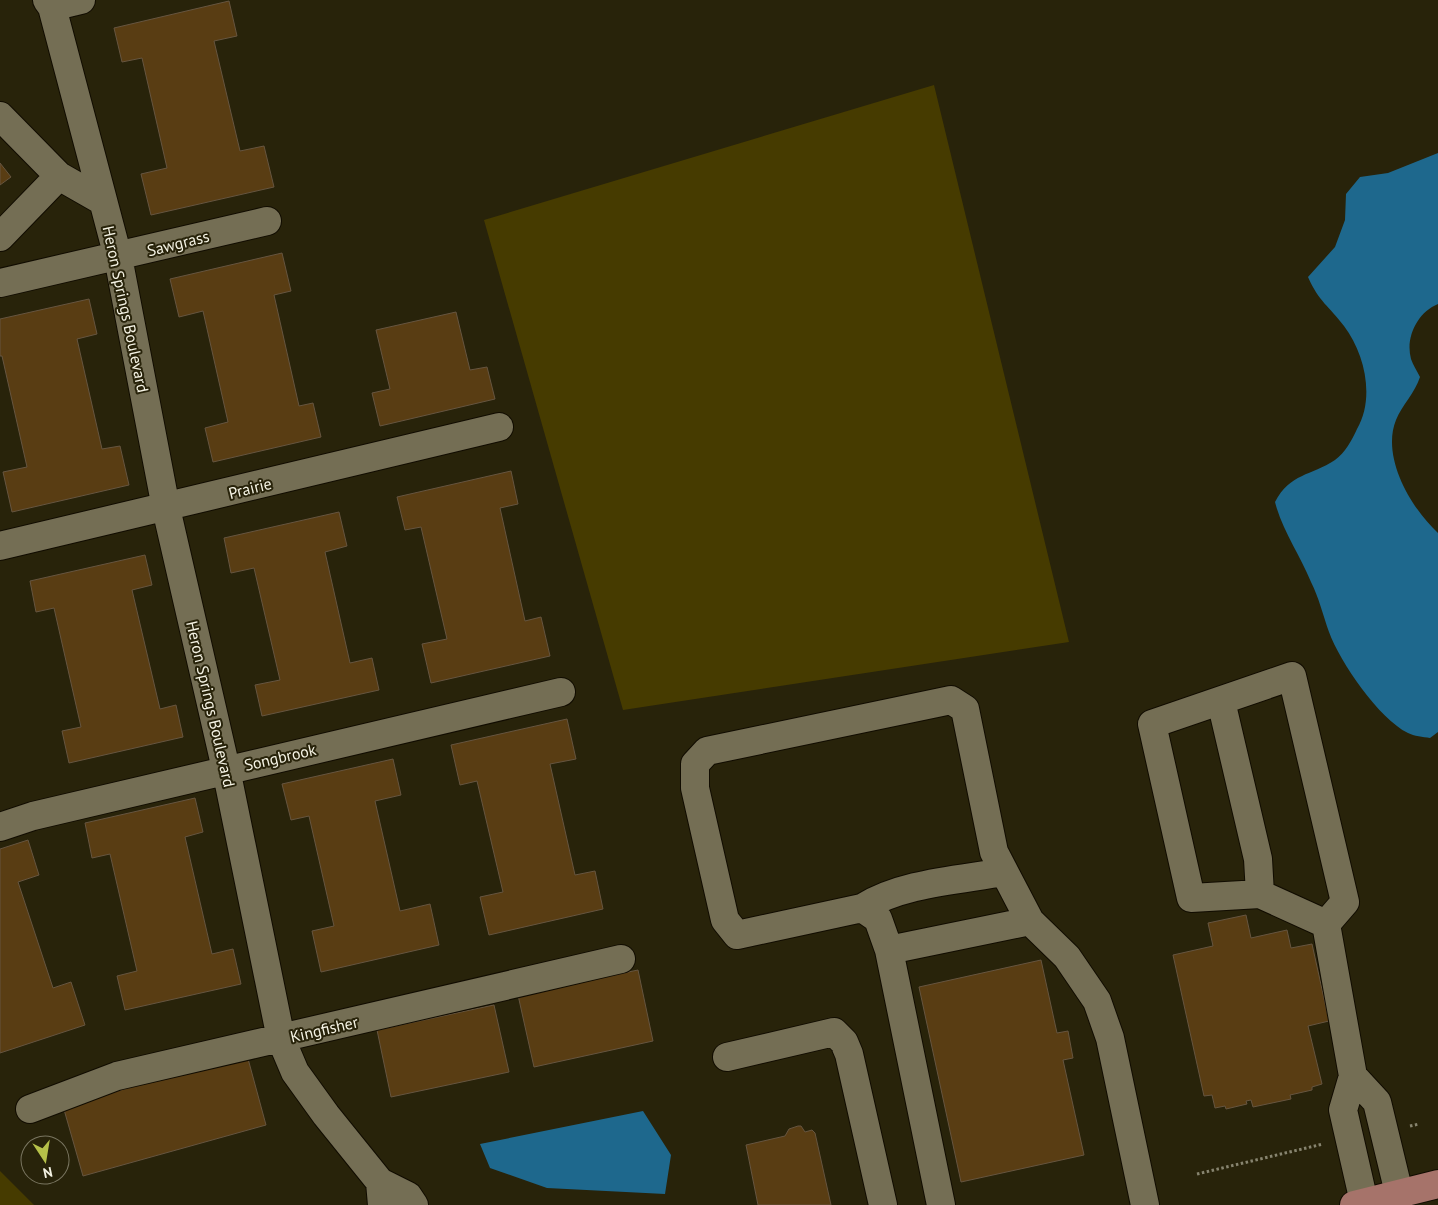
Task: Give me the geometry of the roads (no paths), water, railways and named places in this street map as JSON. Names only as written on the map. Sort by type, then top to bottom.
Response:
[{"type":"main road","points":[[1359,1204],[1438,1184]]},
{"type":"street","points":[[49,4],[81,0]]},
{"type":"street","name":"Heron Springs Boulevard","points":[[49,4],[118,257],[166,508],[226,769],[281,1039],[295,1072],[381,1194],[408,1196],[414,1205]]},
{"type":"street","points":[[0,116],[59,176],[101,200]]},
{"type":"street","points":[[0,237],[59,176]]},
{"type":"street","name":"Sawgrass","points":[[0,283],[267,221]]},
{"type":"street","name":"Prairie","points":[[0,546],[166,508],[499,427]]},
{"type":"street","points":[[1292,676],[1345,902],[1326,924],[1260,894],[1191,898],[1152,724],[1292,676]]},
{"type":"street","name":"Songbrook","points":[[0,827],[33,816],[226,769],[560,692]]},
{"type":"street","points":[[1004,872],[905,890],[878,898],[862,908],[737,935],[725,920],[694,788],[695,764],[707,750],[951,700],[965,709],[994,852],[1030,921],[1067,957],[1097,1001],[1110,1038],[1145,1205]]},
{"type":"street","points":[[1221,700],[1258,859],[1260,894]]},
{"type":"street","points":[[862,908],[878,920],[889,950],[941,1205]]},
{"type":"street","points":[[889,950],[1030,921]]},
{"type":"street","points":[[1326,924],[1353,1076],[1343,1110],[1359,1204]]},
{"type":"street","name":"Kingfisher","points":[[30,1109],[116,1076],[621,959]]},
{"type":"street","points":[[727,1057],[834,1032],[844,1042],[849,1054],[883,1205]]},
{"type":"street","points":[[1353,1076],[1377,1102],[1400,1193]]},
{"type":"water","points":[[1438,153],[1438,304],[1419,319],[1412,334],[1410,342],[1411,359],[1420,377],[1396,420],[1392,434],[1392,450],[1401,481],[1418,510],[1438,533],[1438,732],[1430,738],[1410,734],[1397,726],[1373,703],[1351,673],[1334,644],[1319,600],[1282,523],[1275,502],[1287,485],[1335,460],[1342,454],[1355,433],[1366,404],[1365,376],[1357,350],[1344,326],[1320,298],[1308,277],[1335,247],[1345,220],[1346,194],[1360,177],[1388,173]]},
{"type":"water","points":[[643,1111],[671,1155],[665,1194],[547,1188],[490,1168],[480,1144]]}]
